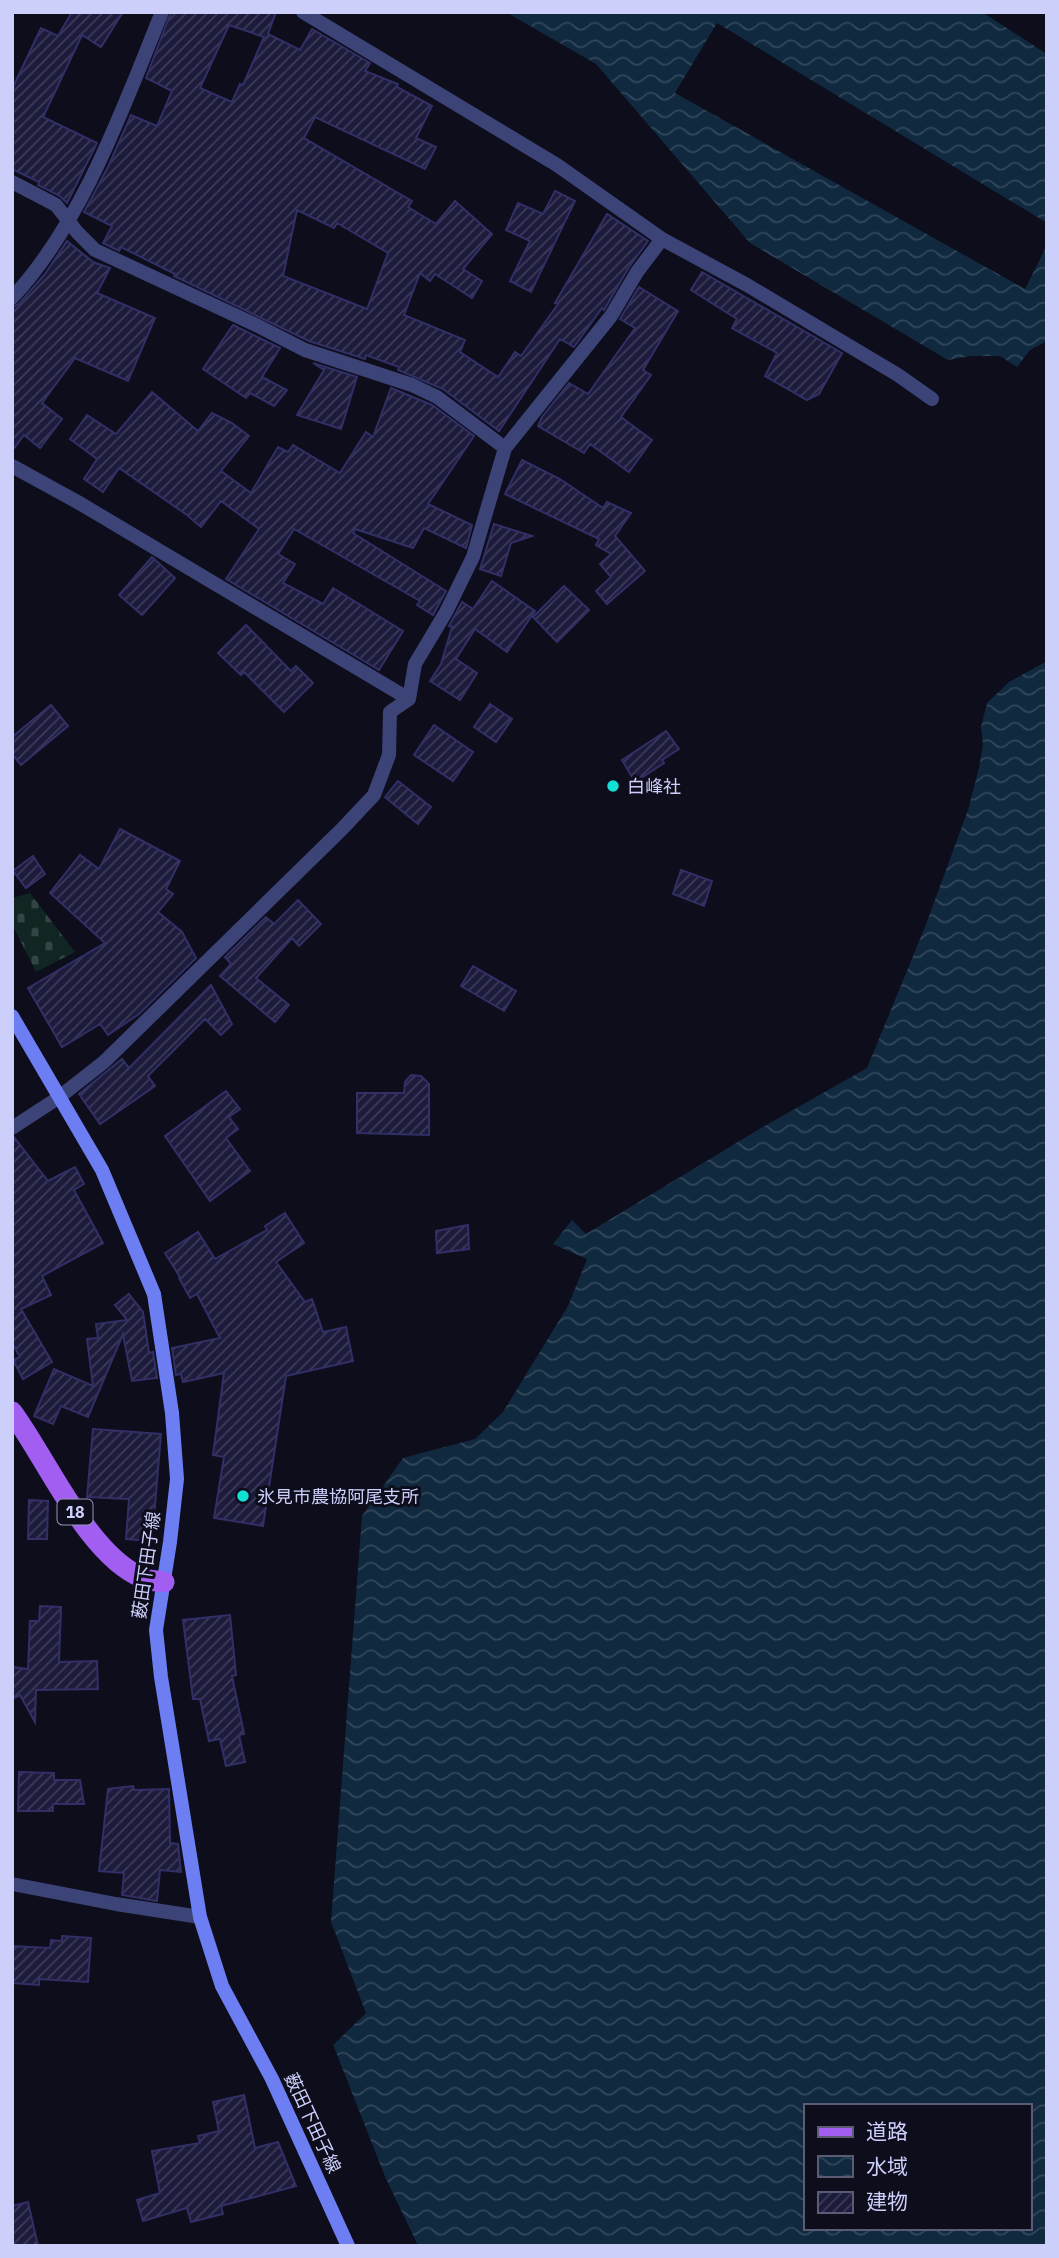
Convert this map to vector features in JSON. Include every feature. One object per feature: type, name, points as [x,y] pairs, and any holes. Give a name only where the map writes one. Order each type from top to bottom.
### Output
[{"type":"main road","name":"薮田下田子線","points":[[12,1016],[102,1170],[154,1294],[172,1413],[177,1479],[156,1630],[161,1677],[200,1917],[222,1986],[272,2079],[348,2246]]},
{"type":"main road","name":"18","points":[[12,1412],[30,1436],[82,1524],[105,1550],[113,1559],[143,1578],[164,1583]]},
{"type":"street","points":[[12,298],[30,279],[69,220],[109,144],[162,12]]},
{"type":"street","points":[[303,12],[557,165],[662,239],[747,285],[898,375],[932,399]]},
{"type":"street","points":[[12,182],[56,205],[95,250],[305,350],[412,385],[438,397],[505,448]]},
{"type":"street","points":[[12,1128],[58,1098],[104,1062],[334,837],[374,794],[389,755],[390,712],[409,699],[415,664],[446,612],[473,557],[505,448],[611,316],[637,272],[662,239]]},
{"type":"street","points":[[12,466],[82,504],[409,699]]},
{"type":"street","points":[[12,1884],[116,1905],[200,1917]]},
{"type":"green space","points":[[30,893],[75,952],[36,972],[12,924],[12,898]]},
{"type":"water","points":[[506,12],[1047,12],[1047,341],[1030,350],[1017,367],[1000,356],[971,356],[948,360],[750,243],[596,64]]},
{"type":"water","points":[[1047,661],[1047,2246],[418,2246],[385,2177],[333,2045],[366,2013],[331,1922],[362,1516],[403,1458],[475,1439],[503,1412],[568,1306],[587,1259],[553,1244],[572,1220],[586,1234],[761,1128],[867,1068],[925,927],[968,810],[979,768],[983,744],[981,727],[987,703],[1009,682]]},
{"type":"pier","points":[[982,12],[1047,12],[1047,54]]},
{"type":"pier","points":[[717,23],[1047,223],[1047,245],[1025,289],[675,93]]},
{"type":"pier","points":[[333,2045],[385,2177],[418,2246],[414,2246],[381,2178],[330,2046]]},
{"type":"building","points":[[72,12],[123,12],[101,47],[82,35],[43,117],[97,143],[67,203],[60,196],[38,185],[39,182],[12,169],[12,89],[41,28],[58,36]]},
{"type":"building","points":[[171,12],[276,12],[268,34],[300,50],[312,29],[370,63],[365,71],[398,84],[397,87],[432,106],[416,138],[436,147],[425,169],[315,117],[304,138],[412,201],[408,207],[436,224],[455,201],[492,234],[463,269],[482,281],[472,298],[435,274],[430,281],[420,273],[404,315],[465,340],[460,352],[498,377],[515,352],[521,356],[558,304],[555,303],[607,214],[648,241],[604,310],[602,308],[574,347],[560,339],[499,431],[443,389],[398,370],[399,367],[366,355],[365,359],[309,341],[174,276],[175,274],[121,247],[119,251],[103,243],[112,226],[84,212],[131,115],[157,126],[172,91],[146,78]],"holes":[[[229,25],[264,37],[243,85],[240,84],[232,102],[200,88]],[[297,210],[334,228],[337,223],[388,253],[367,309],[283,276]]]},
{"type":"building","points":[[555,191],[575,201],[531,292],[510,281],[530,241],[506,230],[518,203],[543,214]]},
{"type":"building","points":[[67,241],[93,262],[110,268],[97,293],[155,318],[128,381],[75,358],[42,403],[62,419],[40,448],[24,435],[12,451],[12,307],[19,304],[45,274]]},
{"type":"building","points":[[702,272],[842,353],[819,394],[807,400],[765,376],[777,353],[732,328],[737,319],[691,290]]},
{"type":"building","points":[[639,287],[678,311],[643,370],[651,375],[621,417],[652,440],[629,472],[590,444],[584,453],[538,426],[569,383],[588,394],[635,328],[620,319]]},
{"type":"building","points":[[233,325],[280,348],[262,377],[287,390],[274,406],[250,393],[246,398],[203,369]]},
{"type":"building","points":[[313,363],[357,377],[341,429],[297,415],[324,370]]},
{"type":"building","points":[[391,388],[432,405],[474,436],[428,504],[472,525],[466,548],[424,528],[413,548],[355,529],[353,533],[446,591],[433,615],[417,605],[420,601],[294,529],[278,554],[295,564],[283,583],[323,604],[333,588],[403,631],[379,670],[226,579],[259,529],[221,501],[201,527],[119,468],[103,492],[84,479],[97,459],[70,439],[87,415],[116,434],[152,392],[198,431],[212,413],[249,436],[221,471],[251,493],[278,447],[288,452],[293,445],[340,473],[366,432],[373,437]]},
{"type":"building","points":[[522,460],[560,479],[603,508],[607,502],[631,513],[615,536],[645,571],[607,604],[596,591],[611,577],[600,564],[611,554],[596,545],[599,539],[505,494]]},
{"type":"building","points":[[494,524],[532,536],[511,543],[501,576],[480,569]]},
{"type":"building","points":[[152,557],[175,578],[142,615],[119,595]]},
{"type":"building","points":[[492,581],[535,611],[507,652],[475,629],[456,659],[477,673],[460,700],[430,681],[441,664],[452,627],[449,626],[462,602],[473,609]]},
{"type":"building","points":[[564,586],[589,610],[557,642],[533,617]]},
{"type":"building","points":[[246,625],[291,671],[296,666],[313,683],[284,712],[244,672],[241,675],[218,653]]},
{"type":"building","points":[[490,704],[512,719],[496,742],[474,727]]},
{"type":"building","points":[[51,705],[68,726],[21,765],[12,754],[12,737]]},
{"type":"building","points":[[434,725],[473,752],[453,781],[414,755]]},
{"type":"building","points":[[666,731],[679,749],[662,760],[664,763],[635,782],[622,760]]},
{"type":"building","points":[[398,781],[431,807],[418,824],[385,797]]},
{"type":"building","points":[[120,829],[180,861],[166,889],[173,894],[158,912],[182,932],[196,958],[139,1014],[108,1035],[100,1024],[62,1047],[28,988],[105,943],[50,893],[80,855],[99,869]]},
{"type":"building","points":[[33,856],[45,874],[26,888],[13,871]]},
{"type":"building","points":[[681,870],[712,881],[704,906],[673,894]]},
{"type":"building","points":[[298,900],[321,924],[299,946],[292,938],[256,978],[289,1005],[275,1022],[220,976],[231,964],[225,957],[266,917],[274,924]]},
{"type":"building","points":[[473,966],[516,991],[504,1011],[461,986]]},
{"type":"building","points":[[211,985],[232,1024],[221,1035],[205,1019],[148,1076],[155,1086],[100,1124],[79,1094],[122,1059],[129,1068]]},
{"type":"building","points":[[411,1075],[421,1076],[429,1084],[429,1135],[357,1133],[357,1093],[404,1093],[405,1082]]},
{"type":"building","points":[[226,1091],[240,1109],[229,1117],[238,1129],[226,1138],[250,1171],[210,1201],[165,1136]]},
{"type":"building","points":[[14,1137],[48,1181],[75,1167],[84,1184],[74,1190],[103,1243],[42,1276],[51,1295],[21,1309],[52,1362],[23,1379],[13,1360],[20,1357],[12,1343]]},
{"type":"building","points":[[285,1213],[304,1243],[276,1262],[305,1302],[312,1299],[323,1332],[346,1327],[353,1361],[286,1376],[263,1526],[214,1518],[224,1457],[213,1455],[224,1373],[183,1382],[181,1374],[176,1375],[172,1348],[220,1338],[197,1294],[190,1298],[165,1253],[198,1232],[215,1259],[267,1230],[265,1226]]},
{"type":"building","points":[[468,1225],[469,1249],[437,1253],[436,1231]]},
{"type":"building","points":[[129,1294],[143,1312],[149,1353],[153,1352],[157,1378],[132,1381],[123,1334],[88,1417],[61,1406],[53,1424],[34,1416],[54,1369],[93,1386],[87,1339],[98,1338],[96,1324],[127,1320],[115,1305]]},
{"type":"building","points":[[93,1429],[161,1434],[152,1541],[126,1539],[129,1499],[87,1497]]},
{"type":"building","points":[[29,1500],[48,1501],[47,1539],[28,1539]]},
{"type":"building","points":[[40,1606],[61,1607],[59,1662],[97,1661],[98,1689],[36,1690],[35,1722],[20,1695],[12,1699],[12,1667],[28,1669],[30,1621],[39,1621]]},
{"type":"building","points":[[230,1615],[236,1675],[232,1676],[244,1734],[239,1735],[245,1762],[226,1766],[220,1739],[209,1741],[200,1699],[193,1699],[183,1620]]},
{"type":"building","points":[[19,1772],[54,1773],[54,1780],[80,1780],[84,1804],[53,1804],[53,1811],[18,1811]]},
{"type":"building","points":[[133,1786],[134,1790],[169,1789],[170,1843],[178,1844],[181,1872],[160,1870],[157,1901],[122,1895],[124,1873],[99,1871],[108,1789]]},
{"type":"building","points":[[62,1936],[91,1938],[88,1982],[39,1979],[39,1985],[12,1983],[12,1946],[50,1948],[51,1940],[62,1941]]},
{"type":"building","points":[[244,2095],[255,2148],[278,2142],[296,2186],[221,2206],[223,2214],[191,2222],[187,2208],[143,2221],[137,2200],[160,2193],[152,2151],[200,2143],[198,2136],[219,2131],[213,2102]]},
{"type":"building","points":[[28,2202],[38,2246],[12,2246],[12,2206]]},
{"type":"place","name":"白峰社","points":[[613,786]]},
{"type":"place","name":"氷見市農協阿尾支所","points":[[243,1496]]}]
